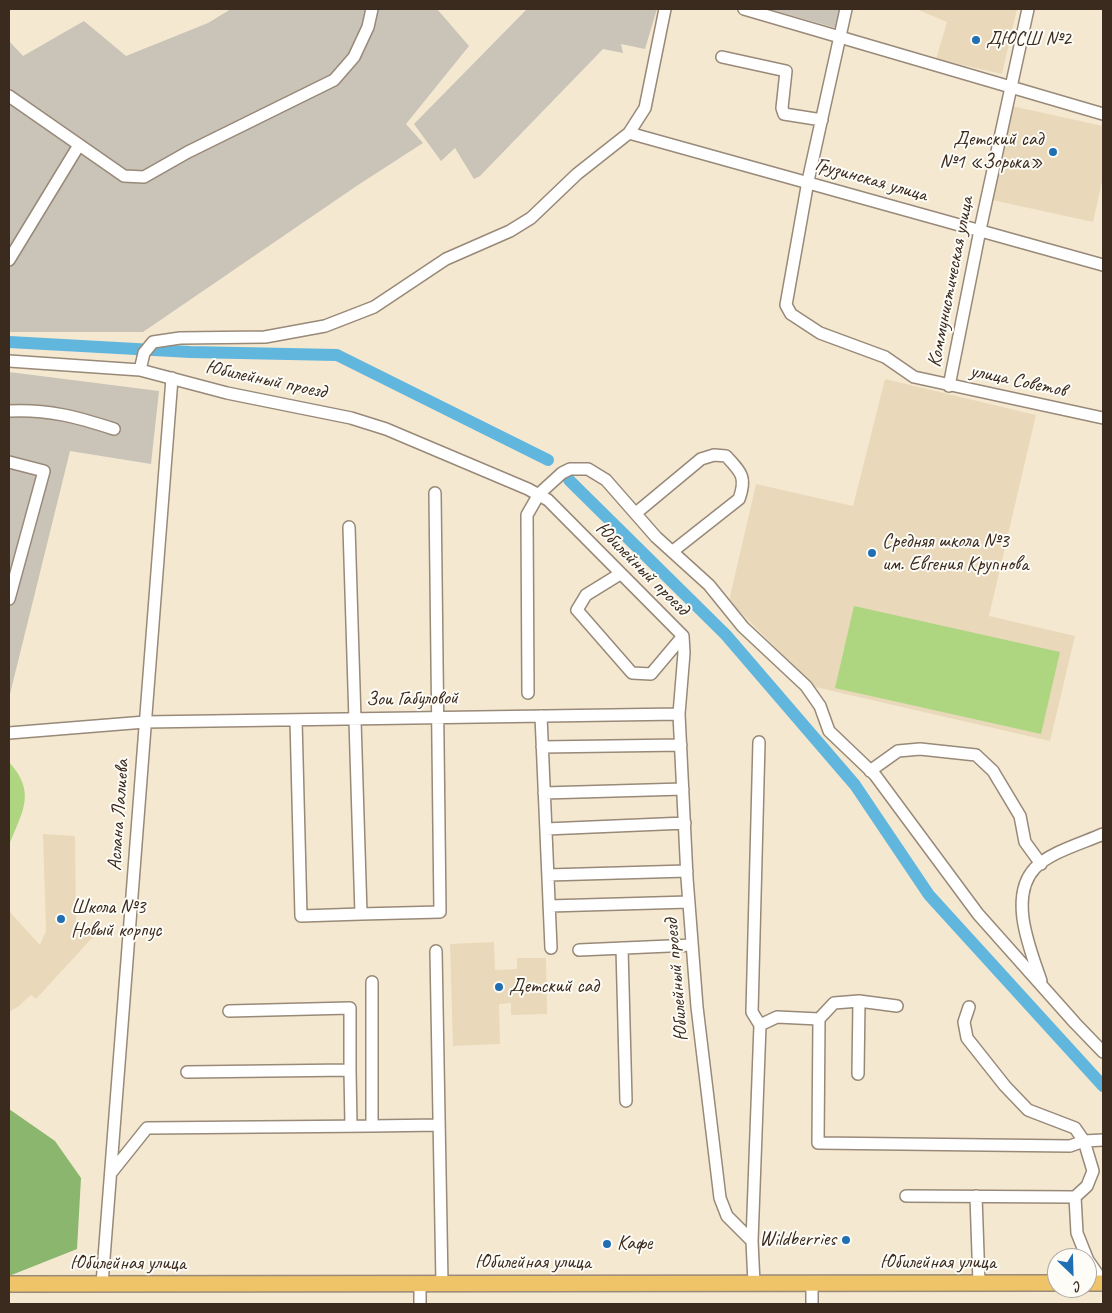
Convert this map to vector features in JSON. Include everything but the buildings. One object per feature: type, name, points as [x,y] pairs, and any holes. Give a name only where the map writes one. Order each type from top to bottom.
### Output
[{"type":"main road","name":"Юбилейная улица","points":[[9,1284],[420,1282],[1047,1283]]},
{"type":"street","points":[[9,96],[124,176],[144,177],[188,152],[334,80],[354,57],[368,27],[372,9]]},
{"type":"street","points":[[140,370],[144,353],[153,342],[180,338],[265,337],[325,326],[374,307],[446,259],[510,231],[531,218],[577,174],[629,133],[645,108],[665,9]]},
{"type":"street","points":[[744,9],[1103,114]]},
{"type":"street","points":[[808,181],[846,9]]},
{"type":"street","name":"Коммунистическая улица","points":[[949,386],[980,230],[1028,9]]},
{"type":"street","points":[[722,57],[786,71],[782,108],[784,114],[822,120]]},
{"type":"street","name":"Грузинская улица","points":[[629,133],[808,181],[1103,265]]},
{"type":"street","points":[[9,260],[79,145]]},
{"type":"street","name":"улица Советов","points":[[808,181],[786,305],[791,314],[820,333],[885,357],[914,377],[1103,418]]},
{"type":"street","name":"Юбилейный проезд","points":[[9,361],[140,370],[227,393],[351,418],[386,429],[539,494],[548,500],[683,636],[684,653],[679,714],[684,823],[697,1007],[720,1198],[727,1216],[752,1241]]},
{"type":"street","name":"Аслана Лалиева","points":[[102,1284],[172,378]]},
{"type":"street","points":[[9,411],[32,410],[68,415],[114,429]]},
{"type":"street","points":[[636,513],[701,459],[714,454],[726,456],[732,462],[743,476],[743,488],[739,499],[673,552]]},
{"type":"street","points":[[9,462],[44,471],[9,599]]},
{"type":"street","points":[[528,693],[527,515],[539,494],[562,473],[570,469],[588,469],[606,480],[673,552],[710,585],[743,627],[806,686],[820,706],[829,731],[870,771],[978,914],[1043,988],[1103,1052]]},
{"type":"street","points":[[296,720],[301,916],[440,912],[435,493]]},
{"type":"street","points":[[349,527],[361,914]]},
{"type":"street","points":[[620,574],[586,595],[578,610],[632,673],[651,674],[683,636]]},
{"type":"street","name":"Зои Габуловой","points":[[9,733],[145,722],[679,714]]},
{"type":"street","points":[[541,716],[551,948]]},
{"type":"street","points":[[754,1283],[752,1241],[760,1025],[752,1012],[759,742]]},
{"type":"street","points":[[542,747],[681,744]]},
{"type":"street","points":[[870,771],[898,751],[920,749],[976,755],[998,778],[1020,816],[1025,842],[1041,864]]},
{"type":"street","points":[[544,793],[683,789]]},
{"type":"street","points":[[546,829],[684,823]]},
{"type":"street","points":[[1043,988],[1028,944],[1023,908],[1024,886],[1035,868],[1041,864],[1062,851],[1103,834]]},
{"type":"street","points":[[548,875],[687,871]]},
{"type":"street","points":[[549,906],[689,902]]},
{"type":"street","points":[[579,950],[692,945]]},
{"type":"street","points":[[622,948],[626,1100]]},
{"type":"street","points":[[436,951],[442,1283]]},
{"type":"street","points":[[372,982],[372,1126]]},
{"type":"street","points":[[858,1074],[859,1001]]},
{"type":"street","points":[[897,1006],[859,1001],[834,1002],[819,1019],[818,1143],[1070,1146],[1084,1141],[1103,1140]]},
{"type":"street","points":[[906,1196],[1075,1197],[1087,1186],[1093,1171],[1084,1141],[1075,1128],[1028,1110],[1005,1086],[967,1038],[964,1022],[969,1007]]},
{"type":"street","points":[[229,1011],[350,1008],[351,1126]]},
{"type":"street","points":[[760,1025],[777,1017],[819,1019]]},
{"type":"street","points":[[187,1072],[350,1070]]},
{"type":"street","points":[[111,1173],[147,1128],[439,1125]]},
{"type":"street","points":[[976,1196],[979,1283]]},
{"type":"street","points":[[1075,1197],[1077,1233],[1083,1248]]},
{"type":"street","points":[[420,1282],[420,1304]]},
{"type":"street","points":[[812,1283],[812,1304]]},
{"type":"shaded area","points":[[231,9],[437,9],[469,46],[406,124],[423,143],[358,185],[143,332],[9,332],[9,41],[23,56],[84,21],[126,56],[208,23]]},
{"type":"shaded area","points":[[527,9],[657,9],[645,49],[621,44],[623,53],[603,49],[480,176],[474,179],[455,148],[441,161],[414,124]]},
{"type":"shaded area","points":[[769,9],[840,9],[836,28]]},
{"type":"shaded area","name":"ДЮСШ №2","points":[[916,9],[1017,9],[1002,74],[936,59],[947,22]]},
{"type":"shaded area","name":"Детский сад №1 «Зорька»","points":[[1012,106],[1103,126],[1103,177],[1093,222],[992,200]]},
{"type":"shaded area","points":[[9,372],[159,391],[151,464],[70,451],[9,698]]},
{"type":"shaded area","name":"Средняя школа №3 им. Евгения Крупнова","points":[[885,379],[1036,415],[989,616],[1075,636],[1050,741],[815,687],[729,601],[756,484],[853,506]]},
{"type":"shaded area","name":"Школа №3 Новый корпус","points":[[43,834],[75,836],[76,927],[93,937],[36,999],[31,995],[9,1012],[9,911],[40,945],[46,931]]},
{"type":"shaded area","name":"Детский сад","points":[[494,942],[495,970],[517,969],[517,958],[546,958],[547,1014],[511,1015],[511,1003],[499,1004],[500,1044],[453,1046],[450,944]]},
{"type":"green space","points":[[854,606],[1060,652],[1041,734],[835,688]]},
{"type":"green space","points":[[9,762],[18,773],[25,793],[22,812],[9,845]]},
{"type":"green space","points":[[9,1109],[55,1141],[81,1178],[77,1249],[9,1276]]},
{"type":"waterway","points":[[9,342],[190,352],[337,355],[548,460]]},
{"type":"waterway","points":[[569,480],[726,635],[855,785],[929,895],[1103,1086]]},
{"type":"place","name":"ДЮСШ №2","points":[[976,40]]},
{"type":"place","name":"Детский сад №1 «Зорька»","points":[[1053,152]]},
{"type":"place","name":"Средняя школа №3 им. Евгения Крупнова","points":[[872,553]]},
{"type":"place","name":"Школа №3 Новый корпус","points":[[61,919]]},
{"type":"place","name":"Детский сад","points":[[499,987]]},
{"type":"place","name":"Wildberries","points":[[846,1240]]},
{"type":"place","name":"Кафе","points":[[607,1244]]}]
